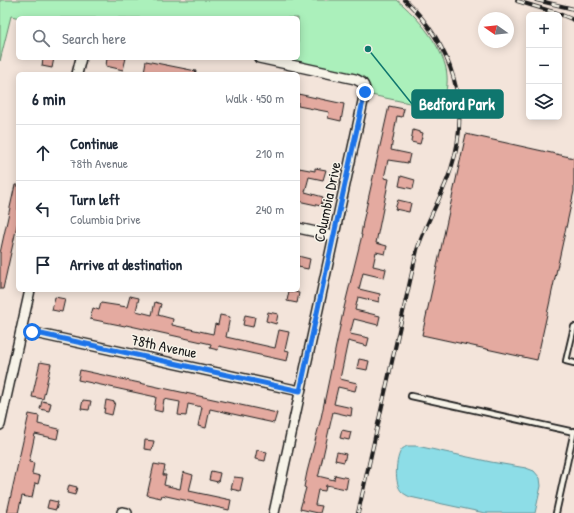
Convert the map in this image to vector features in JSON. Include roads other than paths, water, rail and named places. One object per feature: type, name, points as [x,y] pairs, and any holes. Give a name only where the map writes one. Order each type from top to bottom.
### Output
[{"type":"street","points":[[78,72],[80,60]]},
{"type":"street","name":"Columbia Drive","points":[[268,60],[355,79],[362,81],[365,85],[364,100],[274,513]]},
{"type":"street","points":[[300,228],[334,236]]},
{"type":"street","points":[[0,425],[30,292]]},
{"type":"street","name":"78th Avenue","points":[[21,330],[300,391]]},
{"type":"lane","points":[[574,327],[566,362],[574,363]]},
{"type":"lane","points":[[411,396],[574,432],[556,513]]},
{"type":"water","points":[[407,446],[417,446],[526,468],[534,471],[540,478],[541,486],[535,513],[485,513],[408,496],[399,489],[396,471],[400,453],[402,449]]},
{"type":"railway","points":[[358,513],[417,250],[443,190],[451,169],[457,145],[459,122],[458,100],[454,78],[446,57],[435,37],[405,0]]},
{"type":"railway","points":[[536,0],[574,9]]},
{"type":"railway","points":[[517,1],[557,13],[574,20]]},
{"type":"place","name":"Bedford Park","points":[[368,49]]}]
